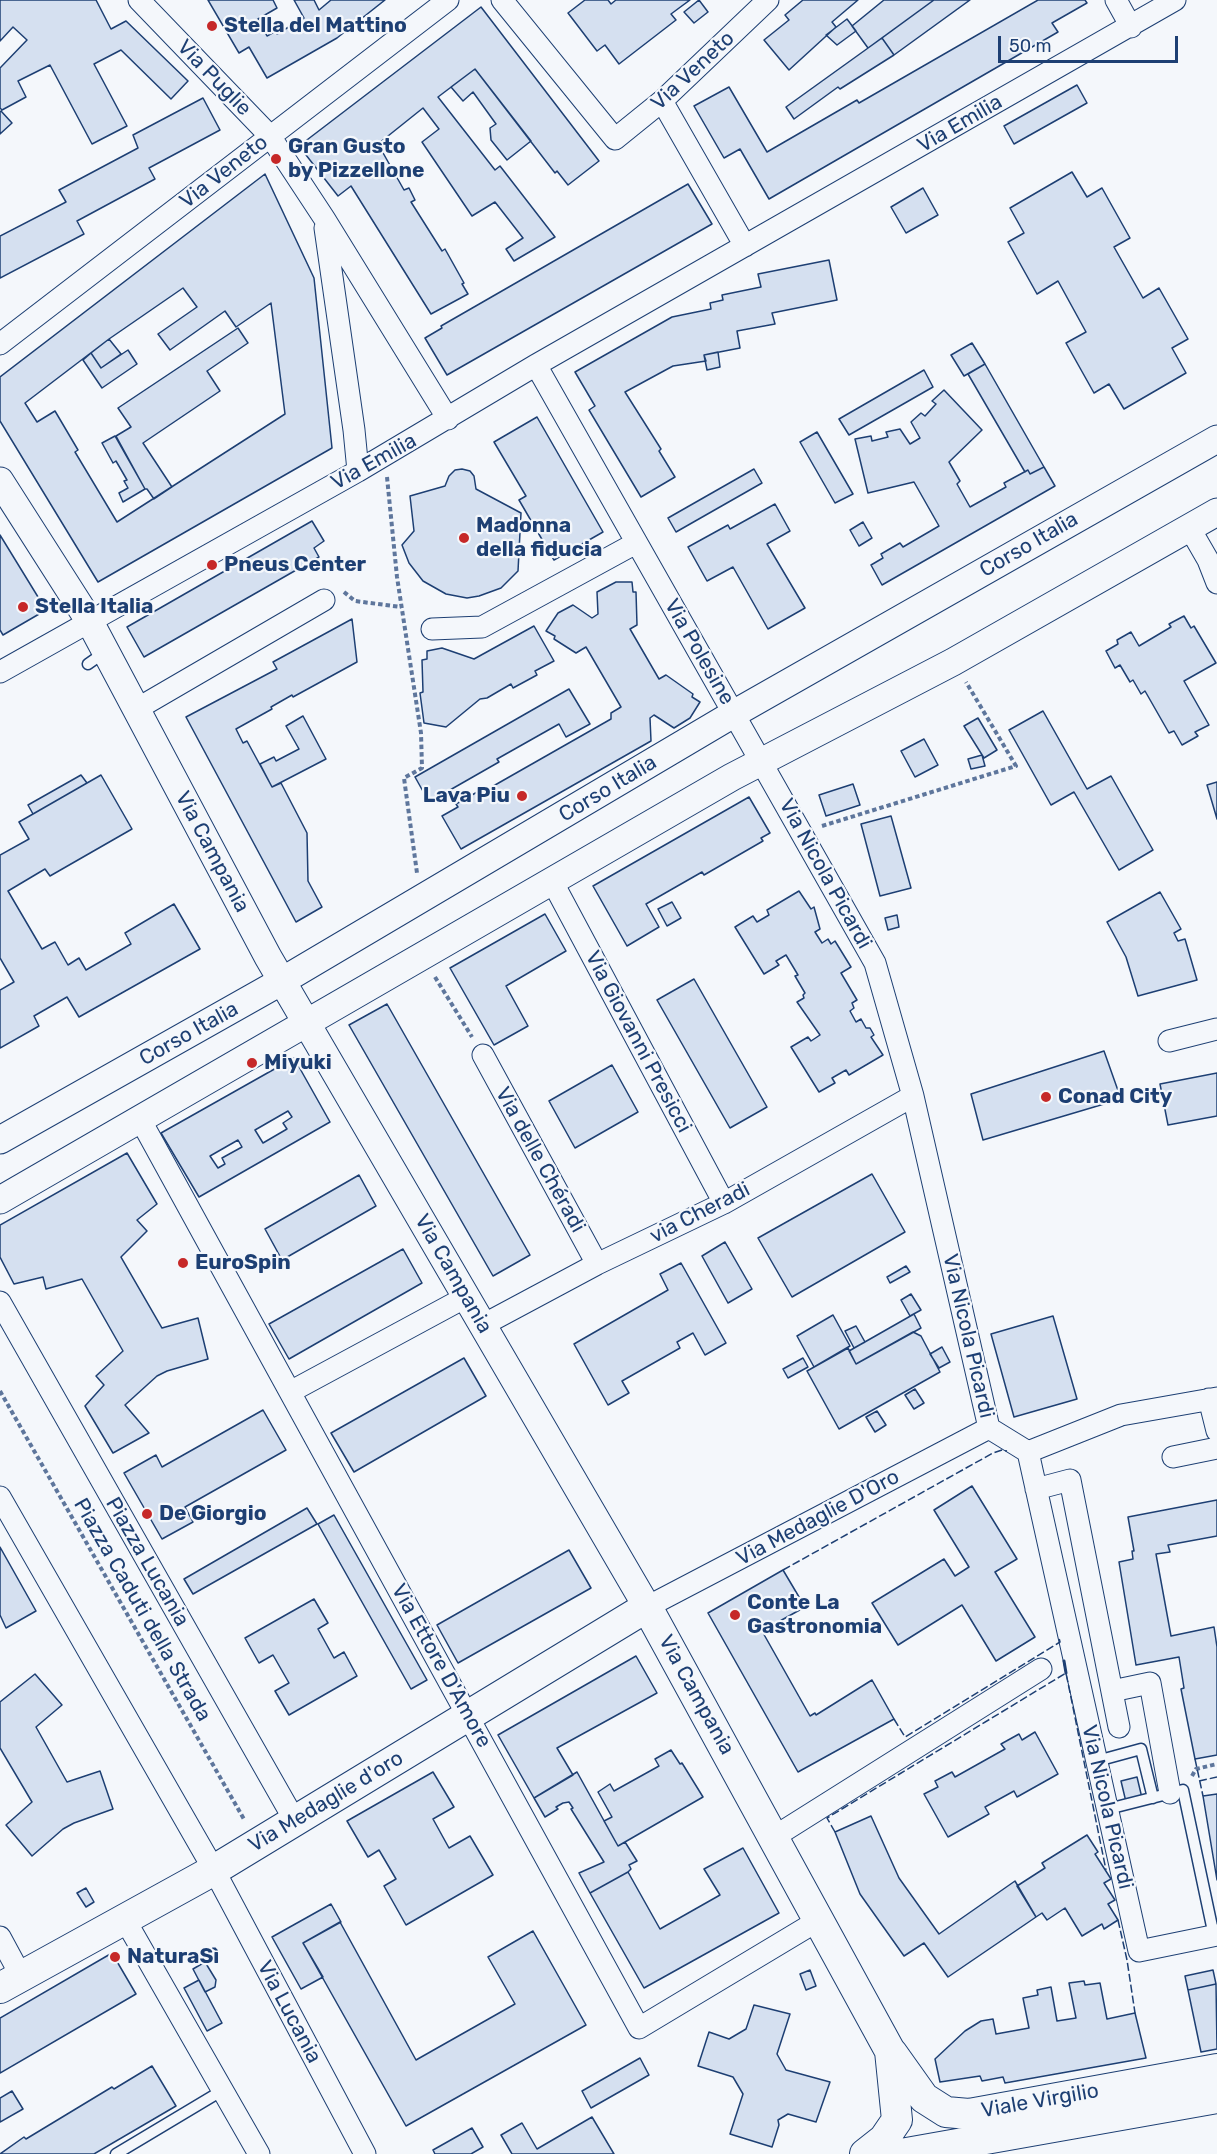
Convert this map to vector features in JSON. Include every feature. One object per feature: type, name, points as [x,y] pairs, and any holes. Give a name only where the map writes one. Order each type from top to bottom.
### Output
[{"type":"main road","name":"Via Medaglie d'oro","points":[[10,1982],[214,1870],[647,1607]]},
{"type":"main road","name":"Via Campania","points":[[647,1607],[890,2051],[897,2121],[884,2139],[865,2154]]},
{"type":"main road","name":"Viale Virgilio","points":[[890,2051],[924,2098],[946,2112],[969,2115],[1217,2069]]},
{"type":"main road","name":"Viale Virgilio","points":[[901,2154],[1217,2098]]},
{"type":"street","name":"Via Puglie","points":[[139,0],[270,136],[448,419]]},
{"type":"street","name":"Via Veneto","points":[[0,344],[448,0]]},
{"type":"street","name":"Via Veneto","points":[[502,0],[615,140],[662,101],[768,0]]},
{"type":"street","points":[[1116,0],[1131,27]]},
{"type":"street","name":"Via Emilia","points":[[0,672],[358,471],[536,365],[1175,0]]},
{"type":"street","points":[[662,101],[745,246]]},
{"type":"street","name":"Via Puglie","points":[[324,219],[358,471]]},
{"type":"street","name":"Via Polesine","points":[[536,365],[761,762]]},
{"type":"street","name":"Corso Italia","points":[[0,1140],[282,981],[735,713],[1217,439]]},
{"type":"street","name":"Via Campania","points":[[0,481],[90,622],[97,658],[135,710],[282,981],[308,1022],[647,1607]]},
{"type":"street","points":[[0,1200],[761,762],[953,662],[1217,512]]},
{"type":"street","points":[[1189,527],[1208,560],[1217,583]]},
{"type":"street","points":[[432,628],[482,627],[636,543]]},
{"type":"street","points":[[135,710],[324,600]]},
{"type":"street","name":"Via Nicola Picardi","points":[[761,762],[874,963],[913,1096],[989,1428],[1028,1452],[1139,1950],[1215,1935]]},
{"type":"street","name":"Via Giovanni Presicci","points":[[552,881],[724,1203]]},
{"type":"street","points":[[1170,1041],[1217,1029]]},
{"type":"street","name":"Via delle Chéradi","points":[[483,1056],[597,1264]]},
{"type":"street","name":"via Cheradi","points":[[483,1325],[597,1264],[724,1203],[913,1096]]},
{"type":"street","name":"Via Ettore D'Amore","points":[[140,1119],[639,2028],[819,1920]]},
{"type":"street","points":[[290,1392],[466,1297]]},
{"type":"street","name":"Piazza Lucania","points":[[0,1302],[295,1821]]},
{"type":"street","points":[[1028,1452],[1121,1415],[1213,1398],[1217,1431]]},
{"type":"street","name":"Via Medaglie D'Oro","points":[[647,1607],[989,1428]]},
{"type":"street","points":[[1173,1457],[1217,1448]]},
{"type":"street","points":[[1036,1489],[1070,1480],[1119,1727]]},
{"type":"street","points":[[0,1497],[214,1870]]},
{"type":"street","points":[[774,1837],[1041,1669]]},
{"type":"street","points":[[1112,1692],[1150,1683],[1169,1794]]},
{"type":"street","name":"Via Lucania","points":[[214,1870],[365,2154]]},
{"type":"street","points":[[124,1918],[259,2154]]},
{"type":"street","points":[[0,1937],[10,1982]]},
{"type":"lane","points":[[1097,1761],[1141,1749],[1169,1794],[1215,1935]]},
{"type":"lane","points":[[1108,1809],[1169,1794]]},
{"type":"lane","points":[[116,2154],[223,2090]]},
{"type":"path","points":[[384,456],[401,607],[421,733],[422,768],[404,778],[421,900]]},
{"type":"path","points":[[324,600],[337,587],[355,601],[401,607]]},
{"type":"path","points":[[801,832],[1016,766],[953,662]]},
{"type":"path","points":[[423,955],[483,1056]]},
{"type":"path","name":"Piazza Caduti della Strada","points":[[0,1391],[258,1844]]},
{"type":"path","points":[[1169,1794],[1197,1769],[1217,1764]]},
{"type":"building","points":[[0,0],[96,0],[111,29],[126,21],[188,81],[171,99],[121,50],[94,64],[127,126],[92,144],[50,65],[18,81],[26,97],[2,110],[0,108],[0,68],[27,40],[13,27],[0,41]]},
{"type":"building","points":[[208,0],[273,0],[277,8],[258,19],[267,36],[276,31],[277,34],[304,18],[294,0],[314,0],[319,10],[331,0],[385,0],[337,38],[267,78],[249,47],[239,53]]},
{"type":"building","points":[[585,0],[608,0],[611,4],[616,0],[690,0],[671,14],[676,20],[619,64],[605,45],[597,51],[568,13]]},
{"type":"building","points":[[699,0],[708,12],[694,23],[684,12]]},
{"type":"building","points":[[803,0],[858,0],[832,22],[836,27],[789,70],[764,40],[789,20],[785,15]]},
{"type":"building","points":[[884,0],[934,0],[868,48],[852,26]]},
{"type":"building","points":[[934,0],[970,0],[894,55],[882,38]]},
{"type":"building","points":[[1038,0],[1085,0],[1087,3],[1052,23],[1058,32],[769,199],[740,149],[724,158],[694,106],[729,87],[767,152],[857,100],[859,103]]},
{"type":"building","points":[[481,7],[599,161],[568,185],[557,171],[555,173],[475,69],[438,97],[495,170],[500,166],[555,237],[514,261],[506,249],[523,238],[495,202],[472,216],[422,142],[439,129],[423,108],[378,144],[404,190],[409,188],[415,200],[411,202],[442,251],[445,249],[468,294],[431,314],[351,186],[338,196],[299,146]]},
{"type":"building","points":[[847,19],[856,31],[837,45],[826,35]]},
{"type":"building","points":[[882,38],[894,55],[840,89],[838,87],[794,119],[786,107]]},
{"type":"building","points":[[475,69],[531,141],[507,160],[491,140],[490,128],[496,124],[473,92],[463,101],[451,87]]},
{"type":"building","points":[[1077,85],[1087,103],[1014,144],[1004,126]]},
{"type":"building","points":[[203,98],[220,130],[149,168],[155,179],[77,221],[84,234],[0,278],[0,236],[66,202],[59,190],[138,148],[133,135]]},
{"type":"building","points":[[0,112],[12,123],[0,134]]},
{"type":"building","points":[[1072,172],[1087,197],[1102,188],[1130,238],[1114,247],[1143,298],[1159,288],[1188,339],[1172,348],[1186,373],[1124,409],[1109,384],[1094,393],[1066,343],[1086,332],[1058,281],[1037,294],[1008,242],[1024,233],[1010,208]]},
{"type":"building","points":[[265,174],[314,278],[332,448],[98,582],[0,421],[0,377]],"holes":[[[183,288],[197,307],[158,334],[170,350],[225,311],[236,327],[271,303],[285,414],[117,522],[75,452],[78,450],[55,411],[37,422],[25,403],[109,339]]]},
{"type":"building","points":[[688,184],[712,224],[447,375],[425,338],[442,328],[441,326]]},
{"type":"building","points":[[923,188],[938,215],[906,233],[891,207]]},
{"type":"building","points":[[829,260],[837,300],[772,313],[775,324],[737,331],[740,348],[704,355],[706,361],[673,366],[625,392],[661,449],[659,451],[675,477],[641,497],[589,410],[595,406],[575,372],[672,317],[711,309],[710,303],[723,300],[722,295],[761,287],[758,274]]},
{"type":"building","points":[[238,328],[248,343],[207,371],[220,391],[143,443],[172,487],[154,499],[145,489],[116,436],[131,427],[118,408]]},
{"type":"building","points":[[109,339],[121,354],[101,368],[91,353]]},
{"type":"building","points":[[972,343],[985,364],[964,376],[951,355]]},
{"type":"building","points":[[128,350],[137,364],[102,388],[83,360],[91,353],[101,368]]},
{"type":"building","points":[[718,352],[720,367],[707,370],[704,355]]},
{"type":"building","points":[[985,364],[1044,467],[1030,474],[1028,470],[1025,472],[968,374]]},
{"type":"building","points":[[924,370],[933,387],[849,435],[839,419]]},
{"type":"building","points":[[944,390],[982,430],[949,462],[960,481],[957,484],[970,507],[1006,487],[1004,483],[1028,470],[1030,474],[1044,467],[1055,486],[882,585],[871,565],[883,558],[881,554],[900,543],[903,547],[939,526],[914,482],[868,493],[855,439],[871,436],[872,441],[888,437],[886,432],[900,429],[910,444],[920,438],[911,422],[921,413],[925,416],[936,404],[932,401]]},
{"type":"building","points":[[537,417],[603,532],[554,560],[519,500],[526,496],[494,442]]},
{"type":"building","points":[[817,432],[853,494],[835,503],[800,442]]},
{"type":"building","points":[[115,436],[145,489],[123,502],[119,493],[128,488],[124,481],[127,480],[116,461],[113,463],[102,443]]},
{"type":"building","points":[[754,469],[762,483],[676,532],[668,518]]},
{"type":"building","name":"Madonna della fiducia","points":[[455,470],[470,471],[474,476],[476,489],[521,513],[518,571],[501,588],[467,598],[446,594],[423,581],[409,563],[402,545],[414,531],[410,496],[445,486],[449,476]]},
{"type":"building","points":[[775,504],[790,531],[767,544],[805,608],[768,629],[733,567],[707,581],[688,547],[728,525],[730,529]]},
{"type":"building","points":[[312,521],[324,541],[314,548],[319,557],[144,657],[127,627]]},
{"type":"building","points":[[863,522],[872,538],[859,546],[850,530]]},
{"type":"building","points":[[0,535],[46,610],[3,635],[0,630]]},
{"type":"building","points":[[616,582],[632,582],[633,592],[636,592],[637,625],[630,629],[659,679],[666,675],[693,694],[692,697],[700,702],[690,718],[674,728],[654,715],[650,718],[651,741],[461,849],[442,816],[458,807],[456,804],[479,791],[481,793],[611,719],[611,713],[621,707],[586,647],[576,653],[546,631],[558,613],[573,605],[592,618],[598,614],[597,592]]},
{"type":"building","points":[[1184,616],[1191,628],[1194,626],[1216,663],[1184,681],[1209,725],[1195,732],[1198,736],[1182,745],[1174,731],[1169,733],[1145,691],[1141,694],[1133,680],[1130,682],[1120,665],[1115,668],[1106,651],[1118,644],[1117,640],[1131,632],[1139,646],[1171,627],[1169,624]]},
{"type":"building","points":[[352,619],[357,662],[293,697],[292,695],[236,729],[243,743],[247,741],[272,787],[281,783],[307,833],[308,881],[322,907],[296,922],[186,717],[277,669],[273,662]]},
{"type":"building","points":[[534,626],[554,661],[535,671],[537,675],[513,688],[511,684],[487,698],[480,699],[446,727],[424,723],[420,693],[423,692],[422,660],[427,659],[427,651],[442,648],[474,659]]},
{"type":"building","points":[[569,689],[590,724],[566,737],[559,724],[497,759],[499,762],[429,802],[415,777]]},
{"type":"building","points":[[1043,711],[1087,789],[1111,776],[1153,850],[1119,870],[1074,792],[1051,805],[1009,730]]},
{"type":"building","points":[[303,716],[326,759],[272,787],[260,764],[274,757],[276,761],[299,749],[286,726]]},
{"type":"building","points":[[978,718],[997,750],[984,758],[964,726]]},
{"type":"building","points":[[924,739],[938,765],[915,777],[901,751]]},
{"type":"building","points":[[982,755],[985,766],[971,769],[968,759]]},
{"type":"building","points":[[81,775],[87,783],[33,814],[28,805]]},
{"type":"building","points":[[101,775],[132,829],[50,876],[45,869],[8,891],[42,949],[55,942],[68,965],[79,958],[86,970],[131,944],[125,933],[174,904],[200,949],[79,1017],[67,997],[34,1016],[39,1026],[0,1048],[0,990],[14,982],[0,958],[0,855],[29,839],[19,822]]},
{"type":"building","points":[[1217,782],[1217,819],[1207,785]]},
{"type":"building","points":[[853,784],[860,805],[826,816],[819,795]]},
{"type":"building","points":[[749,797],[770,833],[761,838],[763,841],[704,875],[702,872],[646,904],[659,927],[627,946],[593,886]]},
{"type":"building","points":[[891,816],[911,888],[880,896],[861,824]]},
{"type":"building","points":[[799,891],[811,909],[814,907],[820,929],[815,932],[822,943],[828,939],[831,944],[835,941],[851,967],[841,973],[857,1000],[852,1003],[854,1008],[850,1011],[856,1022],[861,1019],[866,1028],[870,1028],[874,1035],[871,1037],[883,1055],[849,1075],[846,1070],[832,1078],[835,1083],[819,1092],[791,1047],[808,1037],[811,1041],[820,1035],[797,1002],[804,998],[805,993],[795,976],[798,975],[786,955],[776,961],[779,965],[764,974],[735,927],[753,916],[757,922],[769,915],[767,910]]},
{"type":"building","points":[[1160,892],[1181,929],[1174,933],[1178,941],[1185,939],[1197,980],[1138,996],[1126,957],[1107,922]]},
{"type":"building","points":[[672,902],[681,918],[667,926],[658,909]]},
{"type":"building","points":[[545,914],[566,951],[506,986],[528,1026],[494,1045],[450,968]]},
{"type":"building","points":[[897,915],[899,927],[888,930],[885,918]]},
{"type":"building","points":[[694,979],[767,1107],[730,1128],[657,1000]]},
{"type":"building","points":[[387,1004],[530,1255],[493,1276],[349,1025]]},
{"type":"building","name":"Conad City","points":[[1104,1051],[1121,1099],[983,1140],[971,1094]]},
{"type":"building","points":[[294,1058],[330,1122],[199,1197],[161,1133]],"holes":[[[288,1111],[292,1117],[283,1123],[287,1129],[263,1143],[255,1130]],[[238,1140],[242,1147],[222,1158],[225,1164],[218,1168],[210,1156]]]},
{"type":"building","points":[[612,1065],[638,1112],[575,1148],[549,1101]]},
{"type":"building","points":[[1217,1073],[1217,1116],[1168,1125],[1160,1084]]},
{"type":"building","points":[[127,1153],[157,1204],[137,1220],[147,1231],[121,1257],[162,1328],[198,1318],[208,1359],[157,1376],[125,1405],[149,1433],[113,1453],[85,1406],[104,1385],[96,1376],[123,1351],[82,1279],[46,1289],[43,1277],[14,1284],[0,1257],[0,1225]]},
{"type":"building","points":[[872,1174],[905,1232],[792,1297],[758,1238]]},
{"type":"building","points":[[359,1175],[376,1206],[282,1260],[265,1229]]},
{"type":"building","points":[[725,1242],[752,1289],[728,1303],[702,1256]]},
{"type":"building","points":[[403,1249],[422,1283],[289,1359],[269,1324]]},
{"type":"building","points":[[681,1263],[726,1343],[705,1355],[693,1333],[677,1342],[680,1348],[622,1381],[629,1393],[608,1405],[574,1344],[668,1290],[660,1274]]},
{"type":"building","points":[[906,1266],[910,1272],[890,1283],[887,1277]]},
{"type":"building","points":[[911,1294],[921,1310],[910,1316],[901,1300]]},
{"type":"building","points":[[914,1314],[921,1328],[856,1364],[849,1351]]},
{"type":"building","points":[[833,1315],[850,1346],[814,1367],[797,1336]]},
{"type":"building","points":[[1053,1316],[1077,1399],[1014,1417],[991,1334]]},
{"type":"building","points":[[856,1326],[865,1342],[854,1348],[845,1331]]},
{"type":"building","points":[[913,1332],[921,1336],[940,1372],[839,1429],[807,1371],[848,1348],[856,1364]]},
{"type":"building","points":[[942,1347],[950,1362],[939,1368],[930,1354]]},
{"type":"building","points":[[464,1358],[486,1396],[354,1472],[331,1433]]},
{"type":"building","points":[[803,1358],[808,1367],[788,1378],[783,1369]]},
{"type":"building","points":[[915,1389],[924,1403],[914,1409],[905,1395]]},
{"type":"building","points":[[263,1410],[286,1450],[185,1507],[193,1522],[162,1539],[124,1473],[156,1455],[162,1467]]},
{"type":"building","points":[[877,1411],[886,1425],[875,1432],[866,1417]]},
{"type":"building","points":[[972,1486],[1017,1559],[995,1572],[1035,1637],[996,1661],[962,1605],[898,1645],[872,1603],[944,1559],[955,1576],[969,1567],[934,1510]]},
{"type":"building","points":[[1217,1500],[1217,1536],[1168,1545],[1170,1552],[1156,1554],[1171,1636],[1214,1627],[1217,1647],[1217,1755],[1195,1759],[1181,1689],[1184,1688],[1179,1657],[1136,1665],[1119,1562],[1133,1559],[1132,1551],[1134,1551],[1128,1517]]},
{"type":"building","points":[[307,1508],[317,1524],[193,1594],[184,1579]]},
{"type":"building","points":[[334,1515],[427,1680],[411,1689],[318,1524]]},
{"type":"building","points":[[0,1547],[36,1611],[6,1628],[0,1615]]},
{"type":"building","points":[[569,1550],[591,1588],[458,1663],[437,1625]]},
{"type":"building","points":[[783,1570],[805,1607],[762,1631],[810,1716],[815,1713],[816,1715],[872,1680],[894,1719],[798,1772],[708,1613]]},
{"type":"building","points":[[314,1599],[328,1623],[318,1629],[334,1658],[344,1652],[357,1676],[289,1715],[275,1691],[289,1683],[273,1655],[259,1663],[245,1638]]},
{"type":"building","points":[[636,1656],[657,1693],[557,1748],[573,1775],[534,1798],[498,1735]]},
{"type":"building","points":[[35,1674],[62,1705],[36,1727],[67,1782],[100,1771],[113,1809],[63,1829],[32,1856],[6,1825],[32,1802],[0,1748],[0,1702]]},
{"type":"building","points":[[1035,1732],[1058,1774],[1017,1797],[1014,1791],[985,1807],[989,1814],[948,1837],[924,1794],[938,1787],[935,1781],[952,1772],[955,1777],[1005,1749],[1001,1744],[1019,1734],[1022,1740]]},
{"type":"building","points":[[671,1750],[703,1797],[618,1846],[604,1821],[612,1817],[598,1792],[610,1784],[614,1791],[659,1766],[655,1759]]},
{"type":"building","points":[[433,1772],[454,1807],[433,1819],[449,1848],[470,1836],[493,1875],[406,1925],[384,1886],[396,1879],[379,1850],[368,1857],[347,1821]]},
{"type":"building","points":[[577,1772],[618,1846],[625,1842],[637,1861],[629,1865],[631,1869],[628,1872],[590,1893],[579,1873],[604,1862],[571,1809],[573,1808],[569,1802],[563,1803],[545,1817],[534,1798]]},
{"type":"building","points":[[1137,1777],[1142,1798],[1126,1802],[1121,1781]]},
{"type":"building","points":[[1217,1794],[1217,1880],[1203,1796]]},
{"type":"building","points":[[871,1816],[899,1878],[939,1934],[1015,1881],[1036,1917],[948,1977],[924,1943],[904,1956],[860,1894],[835,1832]]},
{"type":"building","points":[[1087,1835],[1098,1852],[1095,1854],[1111,1879],[1104,1883],[1115,1900],[1108,1904],[1118,1920],[1104,1929],[1102,1924],[1082,1936],[1065,1908],[1047,1920],[1042,1913],[1036,1917],[1017,1886],[1045,1868],[1042,1863]]},
{"type":"building","points":[[743,1848],[779,1913],[644,1988],[590,1893],[628,1872],[660,1929],[720,1895],[704,1869]]},
{"type":"building","points":[[86,1888],[94,1902],[86,1907],[77,1893]]},
{"type":"building","points":[[331,1904],[341,1922],[303,1943],[323,1977],[301,1989],[272,1937]]},
{"type":"building","points":[[340,1922],[416,2060],[515,2004],[488,1957],[533,1931],[586,2025],[406,2126],[303,1943]]},
{"type":"building","points":[[112,1953],[136,1994],[0,2073],[0,2018]]},
{"type":"building","points":[[205,1962],[216,1980],[215,1987],[205,1992],[193,1969]]},
{"type":"building","points":[[810,1970],[816,1986],[806,1990],[800,1974]]},
{"type":"building","points":[[1213,1970],[1216,1984],[1188,1990],[1185,1976]]},
{"type":"building","points":[[199,1980],[222,2023],[207,2031],[184,1988]]},
{"type":"building","points":[[1084,1981],[1085,1985],[1100,1983],[1107,2019],[1135,2013],[1146,2058],[1005,2083],[1003,2077],[982,2081],[980,2076],[940,2082],[935,2059],[965,2031],[981,2021],[993,2019],[996,2034],[1029,2028],[1023,1998],[1038,1995],[1037,1990],[1051,1987],[1057,2021],[1076,2018],[1069,1983]]},
{"type":"building","points":[[1216,1984],[1217,2049],[1201,2052],[1188,1990]]},
{"type":"building","points":[[754,2005],[790,2014],[777,2054],[786,2070],[830,2082],[816,2122],[788,2114],[778,2120],[779,2125],[772,2147],[730,2134],[743,2094],[733,2077],[698,2066],[709,2032],[729,2039],[746,2029]]},
{"type":"building","points":[[640,2058],[649,2075],[591,2108],[582,2091]]},
{"type":"building","points":[[152,2066],[176,2106],[94,2154],[0,2154],[24,2137],[26,2139],[112,2087],[114,2089]]},
{"type":"building","points":[[12,2091],[23,2109],[0,2122],[0,2098]]},
{"type":"building","points":[[592,2117],[614,2154],[512,2154],[501,2135],[522,2123],[537,2149]]},
{"type":"building","points":[[472,2128],[483,2147],[471,2154],[435,2154],[433,2150]]},
{"type":"fence","points":[[783,1570],[993,1453],[1007,1451]]},
{"type":"fence","points":[[894,1719],[905,1737],[1060,1642],[1059,1638]]},
{"type":"fence","points":[[835,1832],[827,1818],[1066,1673],[1106,1870]]},
{"type":"fence","points":[[1195,1759],[1203,1796]]},
{"type":"fence","points":[[1199,1781],[1217,1777]]},
{"type":"fence","points":[[1118,1920],[1135,2013]]},
{"type":"wall","points":[[1064,1661],[1066,1673]]},
{"type":"place","name":"Stella del Mattino","points":[[212,26]]},
{"type":"place","name":"Gran Gusto by Pizzellone","points":[[276,159]]},
{"type":"place","name":"Madonna della fiducia","points":[[464,538]]},
{"type":"place","name":"Pneus Center","points":[[212,565]]},
{"type":"place","name":"Stella Italia","points":[[23,607]]},
{"type":"place","name":"Lava Piu","points":[[522,796]]},
{"type":"place","name":"Miyuki","points":[[252,1063]]},
{"type":"place","name":"Conad City","points":[[1046,1097]]},
{"type":"place","name":"EuroSpin","points":[[183,1263]]},
{"type":"place","name":"De Giorgio","points":[[147,1514]]},
{"type":"place","name":"Conte La Gastronomia","points":[[735,1615]]},
{"type":"place","name":"NaturaSì","points":[[115,1957]]}]
